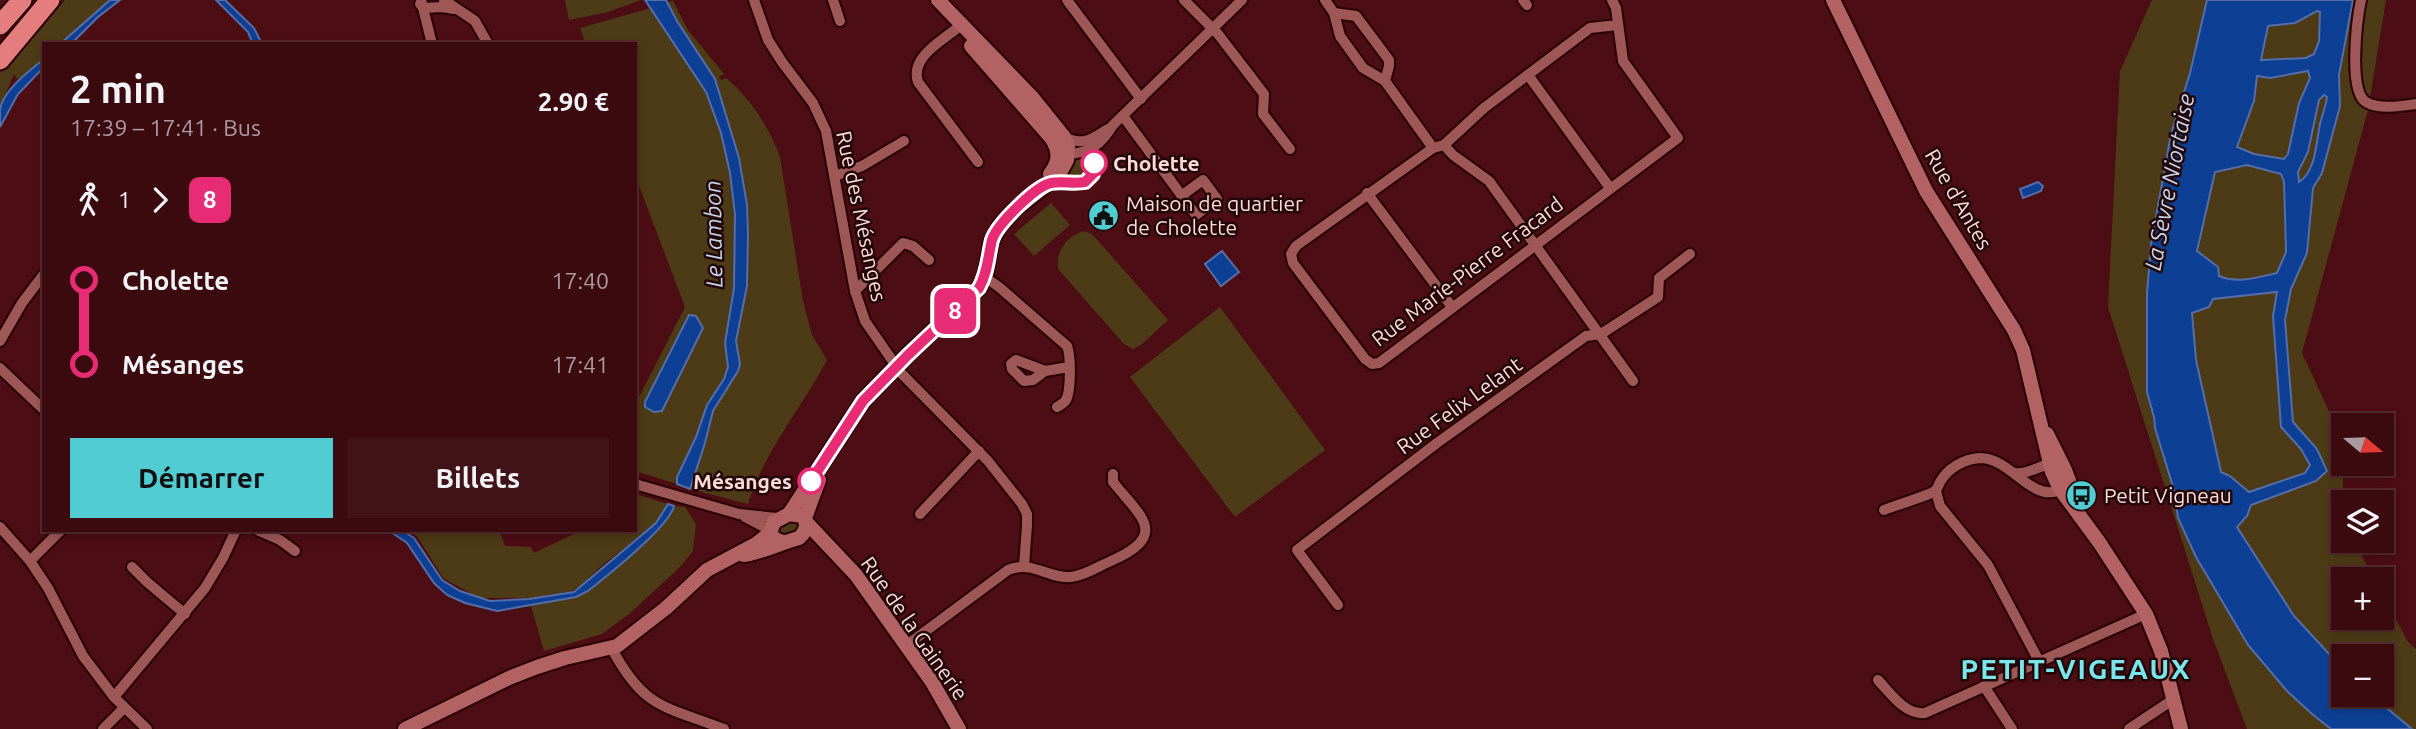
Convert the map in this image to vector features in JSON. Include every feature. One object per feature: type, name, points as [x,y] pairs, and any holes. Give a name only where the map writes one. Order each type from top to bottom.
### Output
[{"type":"highway","points":[[0,25],[22,0]]},
{"type":"highway","points":[[0,44],[39,0]]},
{"type":"highway","points":[[0,60],[50,0]]},
{"type":"street","points":[[444,0],[475,21],[487,42]]},
{"type":"street","name":"Rue des Mésanges","points":[[754,0],[768,40],[816,109],[826,131],[855,291],[871,332],[896,367],[979,451],[1025,509],[1027,525],[1024,566]]},
{"type":"street","points":[[833,0],[840,21]]},
{"type":"street","points":[[932,0],[1052,139],[1066,147],[1084,152],[1098,146],[1113,125],[1242,0]]},
{"type":"street","points":[[938,0],[1031,96],[1066,147]]},
{"type":"street","points":[[1067,0],[1141,99]]},
{"type":"street","points":[[1184,0],[1213,29],[1264,94],[1263,114],[1290,149]]},
{"type":"street","points":[[1325,0],[1334,13],[1340,36],[1363,68],[1385,81],[1438,146],[1489,181],[1633,381]]},
{"type":"street","name":"Rue Marie-Pierre Fracard","points":[[1612,0],[1616,8],[1623,61],[1678,138],[1379,363],[1371,363],[1365,359],[1293,263],[1291,254],[1296,246],[1367,193],[1438,146],[1590,28],[1618,25]]},
{"type":"street","name":"Rue d'Antes","points":[[1833,0],[1926,191],[2014,330],[2022,350],[2049,464],[2060,489],[2146,614],[2161,651],[2181,729]]},
{"type":"street","points":[[2361,0],[2356,54],[2357,93],[2365,102],[2374,105],[2416,104]]},
{"type":"street","points":[[431,42],[419,3],[456,10]]},
{"type":"street","points":[[1334,13],[1356,16],[1389,60],[1385,81]]},
{"type":"street","points":[[956,29],[922,58],[916,69],[916,77],[978,162]]},
{"type":"street","points":[[1528,75],[1610,188]]},
{"type":"street","points":[[1123,116],[1181,195]]},
{"type":"street","points":[[835,176],[851,172],[904,141]]},
{"type":"street","points":[[777,524],[863,401],[971,296],[985,277],[994,235],[1004,220],[1052,172],[1066,147]]},
{"type":"street","points":[[1367,193],[1452,307]]},
{"type":"street","points":[[855,291],[903,243],[913,246],[929,260]]},
{"type":"street","name":"Rue Felix Lelant","points":[[1338,605],[1297,550],[1437,443],[1586,336],[1601,334],[1658,297],[1659,278],[1690,254]]},
{"type":"street","points":[[0,341],[22,303],[42,277]]},
{"type":"street","points":[[985,277],[1067,346],[1071,359],[1066,400],[1057,407]]},
{"type":"street","points":[[1045,371],[1069,366]]},
{"type":"street","points":[[0,368],[42,408]]},
{"type":"street","name":"Rue d'Antes","points":[[2040,421],[2065,470],[2085,523]]},
{"type":"street","points":[[920,514],[979,451]]},
{"type":"street","points":[[732,557],[766,550],[805,532],[806,521],[828,454]]},
{"type":"street","points":[[1884,510],[1936,491],[1947,473],[1976,458],[1992,460],[2039,490],[2050,493],[2060,489],[2065,478],[2065,470],[2049,464],[2032,472],[2015,473]]},
{"type":"street","points":[[907,645],[1002,575],[1017,567],[1024,566],[1073,577],[1137,548],[1144,536],[1143,522],[1136,507],[1113,482],[1113,474]]},
{"type":"street","points":[[637,485],[777,524]]},
{"type":"street","points":[[1936,491],[1940,506],[1988,565],[2039,661]]},
{"type":"street","points":[[405,729],[537,667],[565,658],[612,649],[632,636],[707,570],[732,557],[777,524],[799,514],[806,521]]},
{"type":"street","name":"Rue de la Gainerie","points":[[806,521],[856,575],[932,682],[959,729]]},
{"type":"street","name":"Rue de la Gainerie","points":[[777,524],[775,539],[834,554]]},
{"type":"street","points":[[0,527],[30,561],[83,656],[114,697],[147,729]]},
{"type":"street","points":[[30,561],[59,532]]},
{"type":"street","points":[[114,697],[205,588],[235,532]]},
{"type":"street","points":[[262,532],[280,540],[295,551]]},
{"type":"street","points":[[132,567],[184,614]]},
{"type":"street","points":[[1878,680],[1908,710],[1918,713],[1939,707],[2146,614]]},
{"type":"street","points":[[612,649],[636,687],[651,700],[670,711],[719,728]]},
{"type":"street","points":[[1984,686],[2012,729]]},
{"type":"street","points":[[2129,729],[2174,699]]},
{"type":"street","points":[[103,729],[124,708]]},
{"type":"shaded area","points":[[65,0],[110,0],[62,42],[42,42],[42,61],[18,80],[14,74],[0,107],[0,67],[19,44],[25,47]]},
{"type":"shaded area","points":[[565,0],[641,0],[608,12],[569,20]]},
{"type":"shaded area","points":[[2152,0],[2386,0],[2368,110],[2302,353],[2331,415],[2331,476],[2343,476],[2343,490],[2331,490],[2331,553],[2360,553],[2368,567],[2331,567],[2331,630],[2394,630],[2394,616],[2408,642],[2416,649],[2416,729],[2247,729],[2213,639],[2108,307],[2120,71]]},
{"type":"shaded area","points":[[673,1],[688,30],[724,74],[719,77],[721,80],[726,78],[751,104],[776,146],[803,301],[812,335],[827,360],[773,448],[748,504],[690,489],[713,411],[740,364],[736,341],[747,286],[747,205],[739,158],[715,79],[667,2]]},
{"type":"shaded area","points":[[651,8],[706,92],[721,133],[730,173],[736,235],[734,288],[725,343],[728,367],[724,379],[707,405],[696,437],[677,477],[677,484],[637,472],[637,401],[685,307],[637,180],[637,42],[585,42],[580,28]]},
{"type":"shaded area","points":[[1082,157],[1087,162],[1084,174],[1078,179],[1070,179],[1067,175],[1074,160]]},
{"type":"shaded area","points":[[1051,203],[1070,225],[1034,256],[1014,234]]},
{"type":"shaded area","points":[[1083,231],[1092,234],[1168,320],[1133,349],[1124,344],[1058,269],[1063,246]]},
{"type":"shaded area","points":[[1220,307],[1325,450],[1235,517],[1130,377]]},
{"type":"shaded area","points":[[637,495],[668,504],[656,523],[583,584],[572,591],[532,598],[479,598],[443,578],[417,536],[410,532],[500,532],[505,546],[531,547],[534,553],[578,532],[637,532]]},
{"type":"shaded area","points":[[674,506],[685,507],[696,524],[693,551],[681,566],[629,614],[602,634],[544,651],[531,606],[576,597],[588,591],[650,538],[670,515]]},
{"type":"shaded area","points":[[794,520],[799,524],[799,530],[784,537],[777,533],[778,526]]},
{"type":"water","points":[[110,0],[120,0],[73,42],[62,42]]},
{"type":"water","points":[[216,0],[225,0],[254,28],[261,42],[252,42],[248,32]]},
{"type":"water","points":[[645,0],[666,0],[715,79],[739,158],[747,205],[747,286],[736,341],[740,364],[713,411],[690,489],[677,484],[677,477],[696,437],[707,405],[724,379],[728,367],[725,343],[734,288],[735,215],[730,173],[721,133],[706,92]]},
{"type":"water","name":"La Sèvre Niortaise","points":[[2207,0],[2353,0],[2339,75],[2340,106],[2322,173],[2313,188],[2307,253],[2291,289],[2285,320],[2293,422],[2317,449],[2327,471],[2316,481],[2251,505],[2247,516],[2237,527],[2294,616],[2331,656],[2331,707],[2385,707],[2412,729],[2331,729],[2311,713],[2287,691],[2248,645],[2196,557],[2178,518],[2174,490],[2147,392],[2147,293],[2151,245],[2171,134],[2190,73]],"holes":[[[2317,11],[2320,12],[2319,41],[2314,54],[2306,58],[2261,60],[2268,26],[2295,23]],[[2308,71],[2310,78],[2299,103],[2288,154],[2284,159],[2254,154],[2237,147],[2254,101],[2257,76],[2270,78]],[[2324,95],[2327,97],[2314,156],[2309,171],[2299,182],[2298,172],[2308,152],[2319,100]],[[2247,165],[2281,174],[2284,182],[2286,252],[2277,273],[2248,279],[2226,278],[2219,276],[2218,267],[2197,251],[2215,172]],[[2277,292],[2273,316],[2281,427],[2301,449],[2310,465],[2305,473],[2249,492],[2221,472],[2196,360],[2192,313],[2209,307],[2213,299]]]},
{"type":"water","points":[[42,61],[42,69],[18,94],[0,127],[2,103],[18,82]]},
{"type":"water","points":[[2038,182],[2043,186],[2041,191],[2023,198],[2020,189]]},
{"type":"water","points":[[1222,251],[1239,272],[1221,286],[1205,264]]},
{"type":"water","points":[[689,315],[696,316],[703,328],[662,411],[654,412],[645,407],[645,402]]},
{"type":"water","points":[[668,504],[674,506],[661,526],[636,551],[588,591],[576,597],[497,611],[465,603],[447,595],[434,583],[407,543],[391,532],[404,532],[414,538],[442,580],[460,591],[490,601],[529,599],[574,592],[656,523]]},
{"type":"bus line","name":"8","points":[[811,481],[863,401],[979,288],[988,266],[991,243],[1004,220],[1049,183],[1085,182],[1093,174],[1094,163]]},
{"type":"place","name":"Cholette","points":[[1094,163]]},
{"type":"place","name":"Maison de quartier de Cholette","points":[[1103,215]]},
{"type":"place","name":"Mésanges","points":[[811,481]]},
{"type":"place","name":"Petit Vigneau","points":[[2081,495]]},
{"type":"district","name":"PETIT-VIGEAUX","points":[[2076,668]]},
{"type":"water label","name":"Le Lambon","points":[[713,234]]}]
